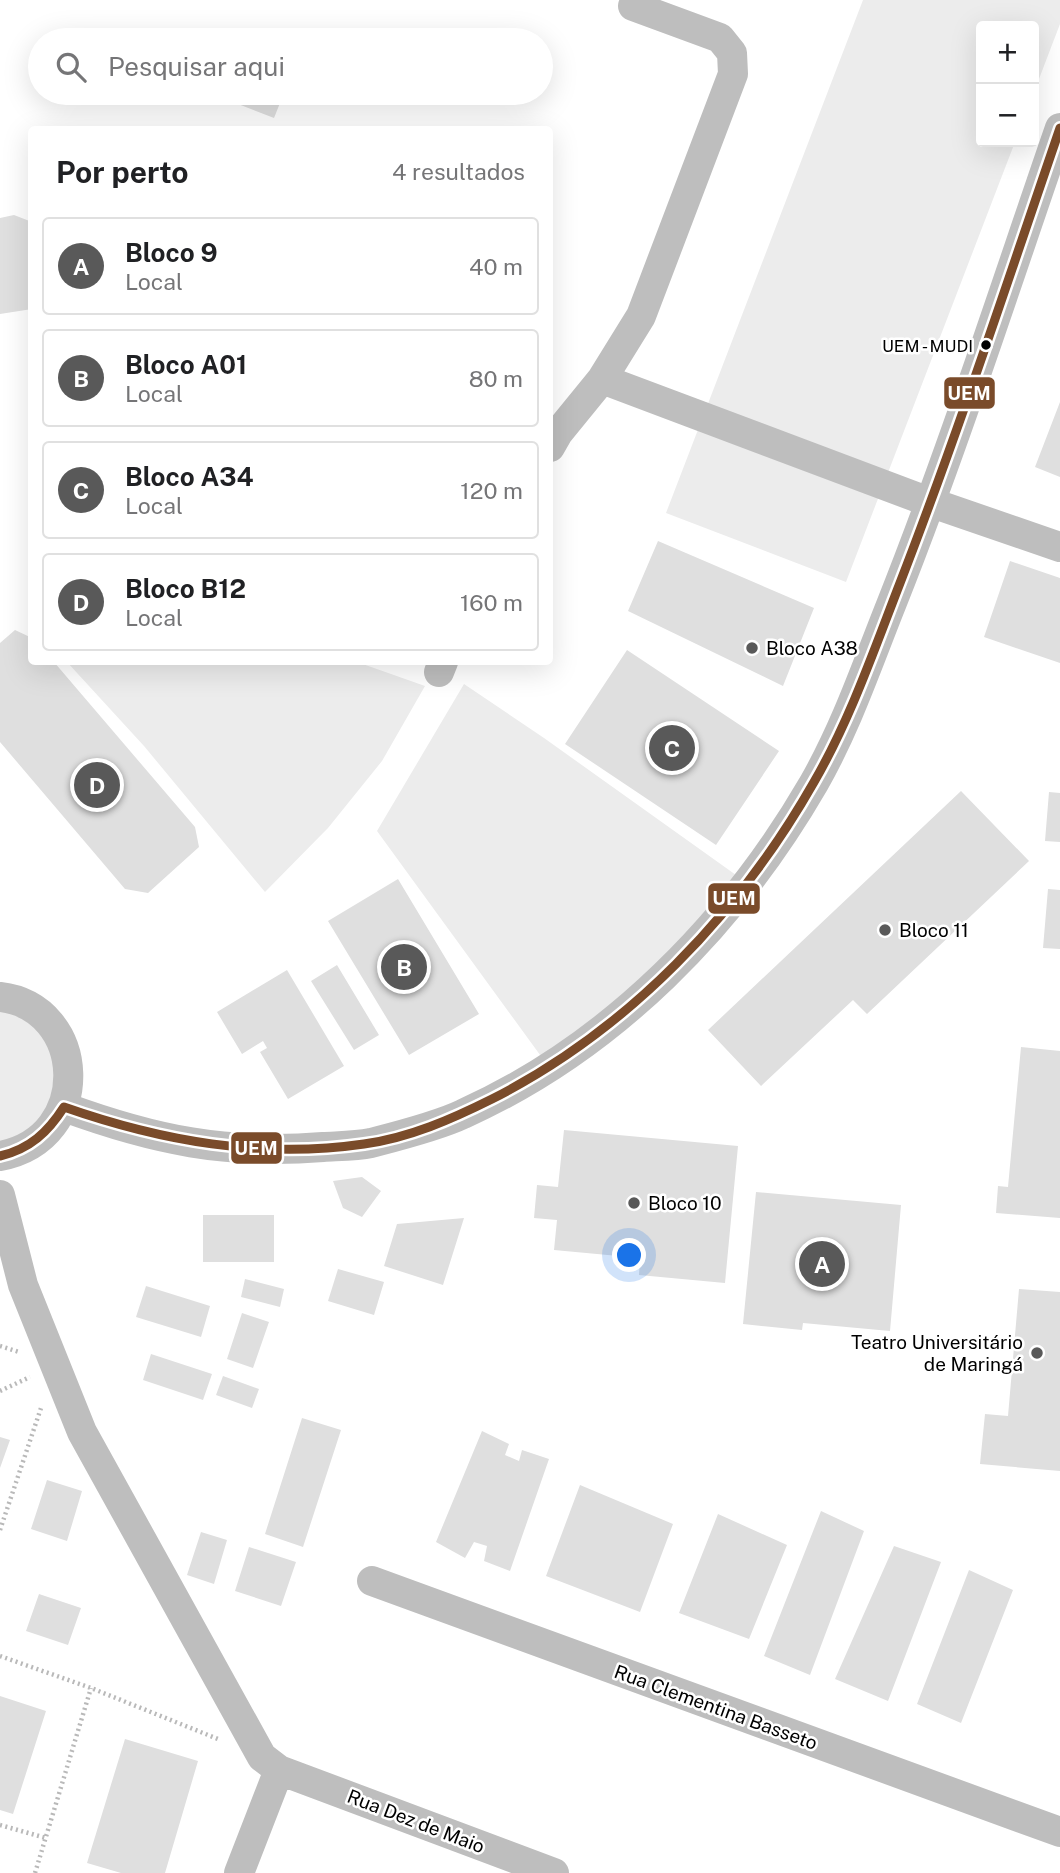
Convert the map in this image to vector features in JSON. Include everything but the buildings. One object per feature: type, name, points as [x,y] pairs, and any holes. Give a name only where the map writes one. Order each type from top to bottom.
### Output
[{"type":"street","points":[[553,442],[602,379],[641,316],[733,74],[732,53],[720,38],[633,6]]},
{"type":"street","points":[[64,1107],[121,1128],[191,1144],[282,1150],[368,1143],[460,1116],[532,1079],[573,1054],[673,967],[763,864],[816,781],[850,709],[932,503],[1060,128]]},
{"type":"street","points":[[602,379],[932,503],[1060,547]]},
{"type":"street","points":[[0,997],[23,1003],[38,1013],[56,1032],[66,1056],[69,1073],[64,1107],[51,1126],[35,1143],[0,1156]]},
{"type":"street","points":[[0,1195],[23,1285],[82,1432],[271,1763],[239,1873]]},
{"type":"street","name":"Rua Clementina Basseto","points":[[372,1581],[1060,1832]]},
{"type":"street","name":"Rua Dez de Maio","points":[[271,1763],[554,1873]]},
{"type":"path","points":[[0,1530],[56,1364]]},
{"type":"path","points":[[0,1656],[92,1688],[271,1763]]},
{"type":"path","points":[[35,1873],[92,1688]]},
{"type":"path","points":[[0,1825],[46,1838]]},
{"type":"shaded area","points":[[863,0],[1060,0],[1060,24],[1039,79],[1039,21],[976,21],[976,147],[1013,147],[846,582],[666,513]]},
{"type":"shaded area","points":[[70,665],[366,665],[425,686],[382,761],[328,828],[265,892],[144,746]]},
{"type":"shaded area","points":[[464,684],[743,880],[665,963],[543,1059],[377,831]]},
{"type":"shaded area","points":[[0,1006],[43,1031],[59,1074],[45,1119],[0,1146]]},
{"type":"transit line","name":"UEM","points":[[0,1156],[20,1149],[37,1138],[64,1107],[174,1138],[249,1148],[326,1148],[397,1137],[461,1114],[542,1071],[589,1039],[634,1003],[676,964],[751,878],[814,782],[839,734],[871,659],[942,470],[1060,128]]},
{"type":"place","name":"UEM - MUDI","points":[[986,345]]},
{"type":"place","name":"Bloco A38","points":[[752,648]]},
{"type":"place","name":"Bloco A34","points":[[672,748]]},
{"type":"place","name":"Bloco B12","points":[[97,785]]},
{"type":"place","name":"Bloco 11","points":[[885,930]]},
{"type":"place","name":"Bloco A01","points":[[404,967]]},
{"type":"place","name":"Bloco 10","points":[[634,1203]]},
{"type":"place","name":"Bloco 9","points":[[822,1264]]},
{"type":"place","name":"Teatro Universitário de Maringá","points":[[1037,1353]]}]
